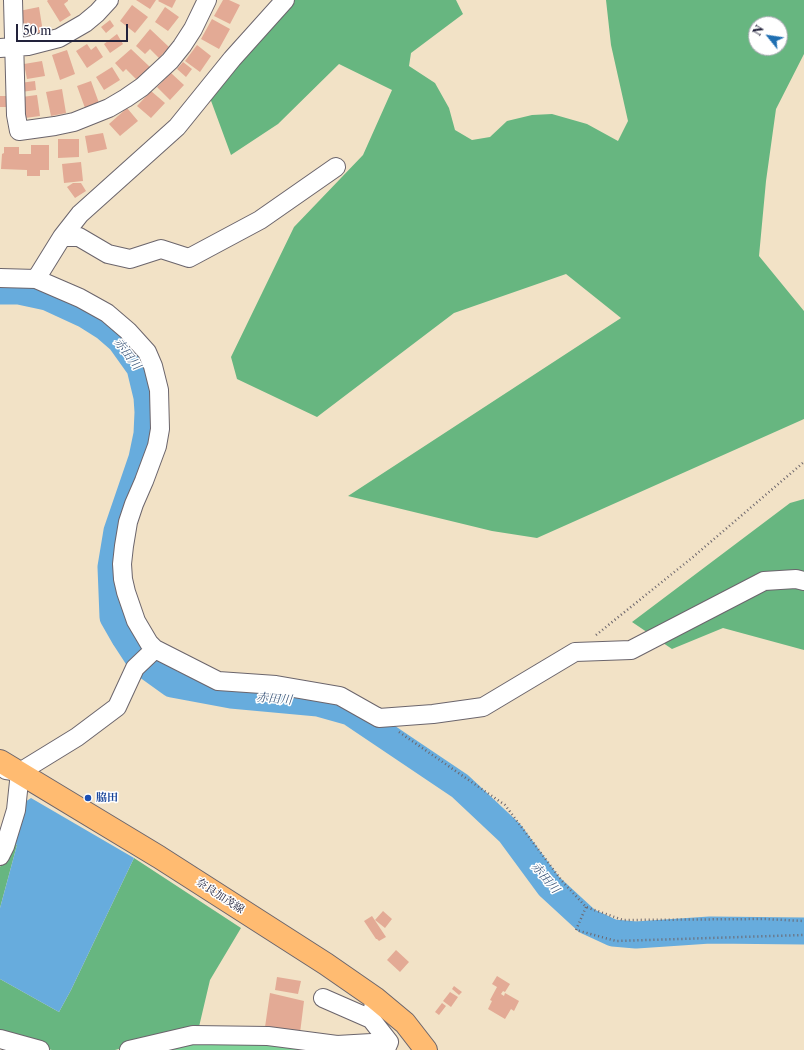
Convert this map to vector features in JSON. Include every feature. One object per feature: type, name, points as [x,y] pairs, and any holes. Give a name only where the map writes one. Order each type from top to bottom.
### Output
[{"type":"main road","name":"奈良加茂線","points":[[0,761],[10,770],[159,857],[326,964],[375,998],[405,1023],[426,1050]]},
{"type":"street","points":[[12,0],[7,48],[18,131],[74,122],[109,108],[137,91],[157,75],[182,46],[193,29],[207,0]]},
{"type":"street","points":[[7,48],[44,42],[73,31],[97,13],[109,0]]},
{"type":"street","points":[[36,279],[62,237],[80,214],[177,127],[232,59],[285,0]]},
{"type":"street","points":[[62,237],[79,237],[108,254],[130,259],[161,249],[189,258],[260,220],[336,167]]},
{"type":"street","points":[[0,278],[36,279],[80,298],[106,313],[128,331],[147,352],[153,366],[159,390],[160,429],[157,446],[128,522],[122,564],[123,579],[136,621],[144,636],[155,649],[218,681],[276,685],[340,696],[380,718],[433,714],[483,707],[575,652],[631,650],[764,581],[796,579],[804,581]]},
{"type":"street","points":[[0,856],[5,846],[16,810],[10,770],[77,737],[117,707],[136,668],[155,649]]},
{"type":"street","points":[[323,998],[371,1019],[387,1046]]},
{"type":"street","points":[[371,1019],[375,998]]},
{"type":"street","points":[[129,1050],[193,1035],[268,1036],[337,1045],[387,1046]]},
{"type":"street","points":[[0,1039],[40,1050]]},
{"type":"path","points":[[575,652],[693,557],[804,462]]},
{"type":"path","points":[[380,718],[409,740],[505,804],[562,881],[586,908],[623,920],[804,920]]},
{"type":"path","points":[[586,908],[576,930],[616,941],[804,936]]},
{"type":"green space","points":[[290,0],[456,0],[463,14],[411,53],[409,66],[435,83],[449,108],[455,130],[472,140],[490,137],[507,121],[532,115],[552,114],[587,124],[618,141],[628,121],[611,45],[606,0],[804,0],[804,54],[776,109],[766,181],[759,256],[804,311],[804,419],[537,538],[492,531],[348,496],[621,318],[566,274],[454,313],[317,417],[237,379],[231,357],[294,227],[363,155],[392,90],[339,64],[278,124],[231,155],[210,98]]},
{"type":"green space","points":[[804,499],[804,650],[723,628],[672,649],[632,622],[790,503]]},
{"type":"green space","points":[[11,841],[17,845],[0,908],[0,867]]},
{"type":"green space","points":[[134,858],[241,928],[210,980],[198,1031],[115,1050],[52,1050],[0,1035],[0,979],[59,1012]]},
{"type":"green space","points":[[197,1037],[373,1050],[143,1050]]},
{"type":"water","points":[[31,798],[134,858],[59,1012],[0,979],[0,908],[17,845],[11,841],[25,802]]},
{"type":"building","points":[[68,0],[64,4],[71,15],[60,22],[47,1]]},
{"type":"building","points":[[136,0],[156,0],[150,9]]},
{"type":"building","points":[[176,0],[172,8],[158,1]]},
{"type":"building","points":[[223,0],[229,0],[240,5],[230,24],[214,16]]},
{"type":"building","points":[[132,5],[148,17],[135,33],[120,21]]},
{"type":"building","points":[[39,7],[43,32],[24,36],[19,11]]},
{"type":"building","points":[[165,7],[179,17],[168,31],[155,22]]},
{"type":"building","points":[[212,19],[230,29],[219,49],[201,39]]},
{"type":"building","points":[[110,20],[114,26],[106,33],[101,27]]},
{"type":"building","points":[[150,29],[169,47],[159,58],[150,49],[145,54],[136,46]]},
{"type":"building","points":[[117,34],[123,44],[110,53],[104,44]]},
{"type":"building","points":[[87,44],[91,50],[96,46],[103,57],[87,68],[76,51]]},
{"type":"building","points":[[197,45],[211,56],[200,72],[185,61]]},
{"type":"building","points":[[131,49],[150,67],[137,80],[126,69],[123,72],[115,63]]},
{"type":"building","points":[[67,50],[75,74],[60,80],[52,55]]},
{"type":"building","points":[[42,61],[45,76],[27,79],[24,64]]},
{"type":"building","points":[[183,62],[192,69],[186,77],[177,69]]},
{"type":"building","points":[[112,67],[120,80],[104,90],[96,77]]},
{"type":"building","points":[[171,73],[184,85],[170,100],[157,87]]},
{"type":"building","points":[[35,81],[36,90],[21,92],[20,83]]},
{"type":"building","points":[[91,81],[99,103],[85,108],[77,86]]},
{"type":"building","points":[[62,89],[66,113],[51,116],[46,92]]},
{"type":"building","points":[[151,91],[165,103],[151,118],[137,106]]},
{"type":"building","points":[[37,95],[40,116],[25,118],[22,97]]},
{"type":"building","points":[[0,96],[8,96],[8,107],[0,107]]},
{"type":"building","points":[[127,108],[138,121],[120,136],[109,124]]},
{"type":"building","points":[[103,133],[107,149],[88,153],[85,136]]},
{"type":"building","points":[[58,139],[79,139],[79,157],[58,158]]},
{"type":"building","points":[[31,145],[49,145],[49,170],[40,170],[40,176],[27,176],[27,170],[1,169],[4,147],[19,147],[19,154],[31,154]]},
{"type":"building","points":[[81,162],[83,181],[64,183],[62,164]]},
{"type":"building","points":[[73,183],[81,183],[86,191],[75,198],[67,187]]},
{"type":"building","points":[[383,911],[392,919],[385,928],[375,920]]},
{"type":"building","points":[[372,916],[386,937],[379,941],[364,921]]},
{"type":"building","points":[[396,950],[409,962],[400,972],[387,960]]},
{"type":"building","points":[[497,976],[510,984],[505,992],[503,991],[501,994],[504,996],[505,993],[519,1001],[514,1011],[511,1009],[505,1019],[488,1009],[492,1001],[490,1000],[497,987],[492,984]]},
{"type":"building","points":[[277,977],[301,981],[298,994],[275,990]]},
{"type":"building","points":[[454,986],[462,992],[459,995],[452,989]]},
{"type":"building","points":[[450,992],[458,997],[451,1007],[443,1001]]},
{"type":"building","points":[[270,993],[304,1001],[300,1033],[265,1027]]},
{"type":"building","points":[[442,1003],[446,1006],[439,1015],[435,1012]]},
{"type":"waterway","name":"赤田川","points":[[0,291],[19,291],[47,297],[86,315],[105,327],[120,340],[140,368],[147,397],[147,434],[142,458],[117,531],[111,567],[113,617],[140,661],[172,684],[231,695],[318,703],[350,712],[460,786],[510,833],[549,886],[587,921],[613,933],[636,935],[710,930],[804,931]]},
{"type":"place","name":"脇田","points":[[88,798]]}]
